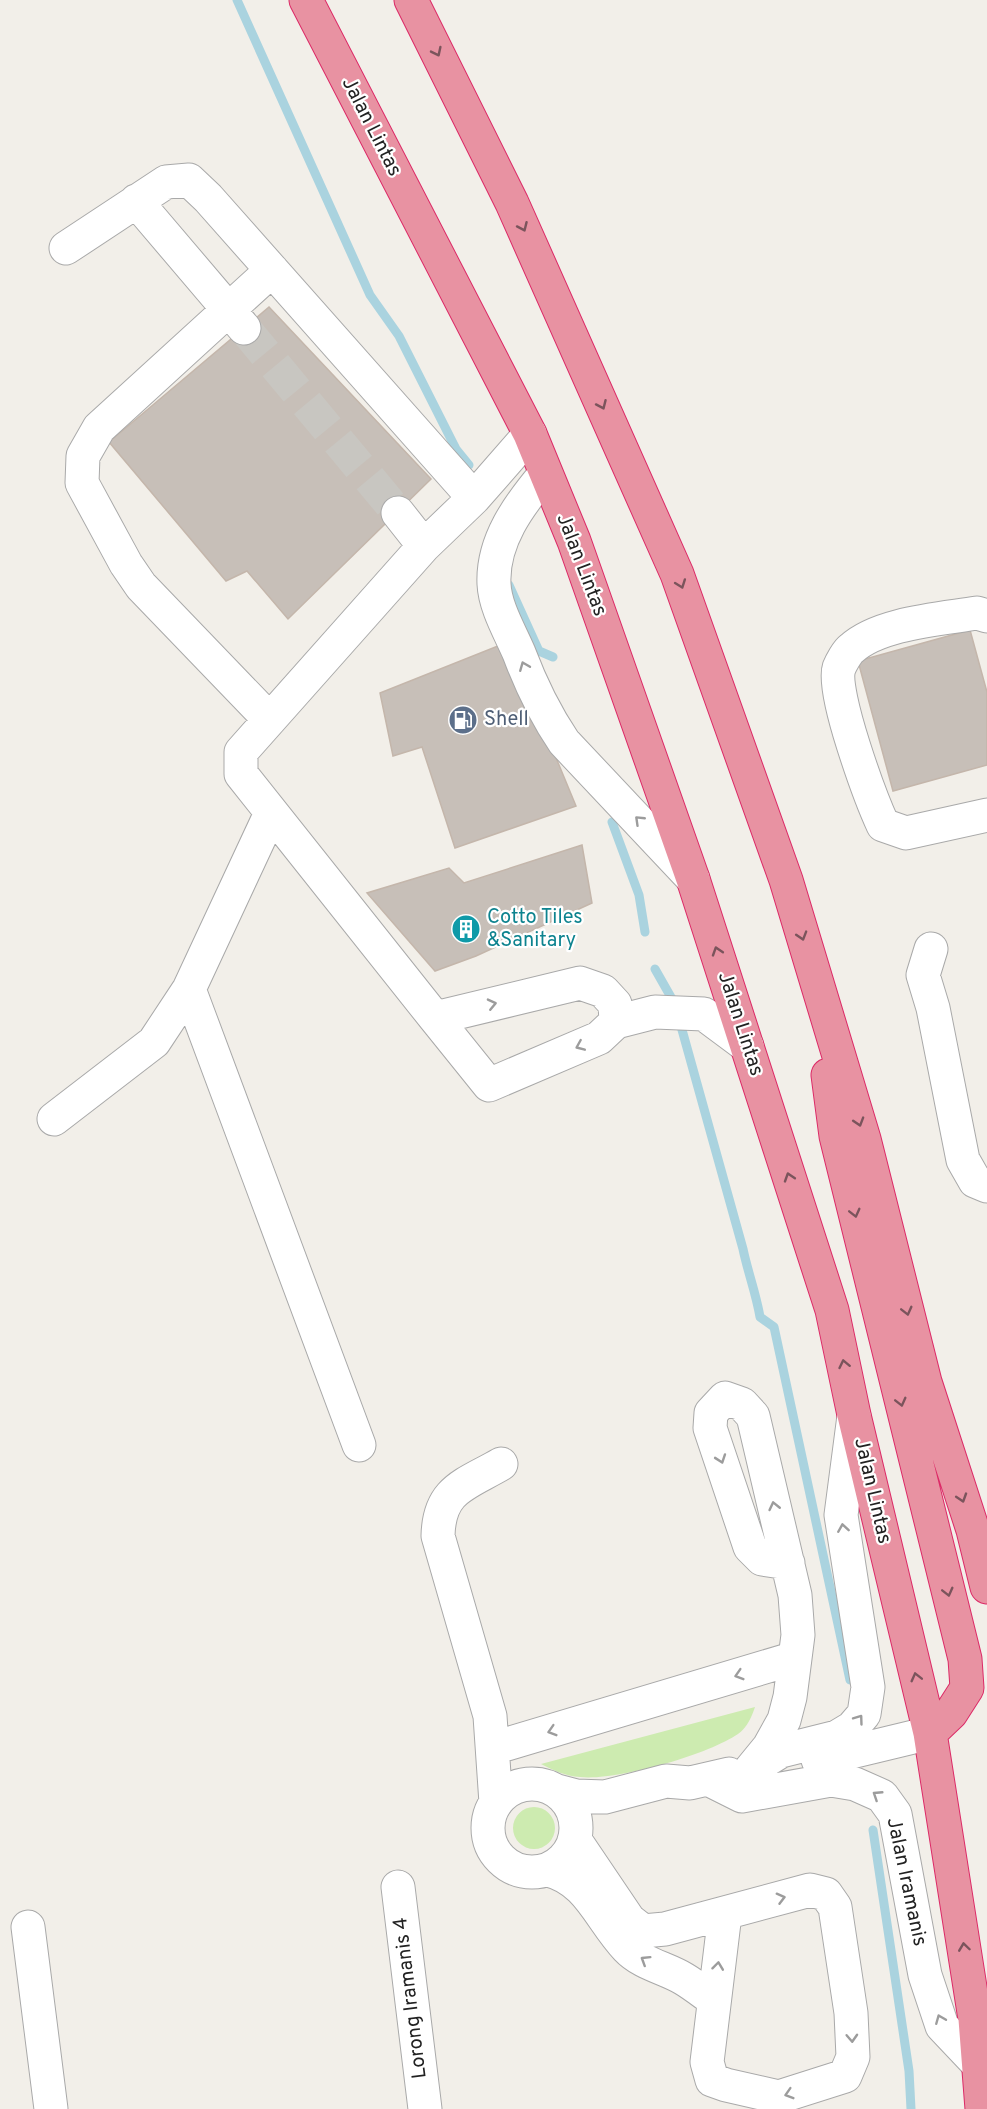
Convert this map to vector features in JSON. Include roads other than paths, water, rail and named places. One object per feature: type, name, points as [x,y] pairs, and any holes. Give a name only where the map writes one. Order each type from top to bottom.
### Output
[{"type":"highway","name":"Jalan Lintas","points":[[306,0],[530,435],[574,541],[693,879],[832,1310],[854,1415],[930,1733],[973,2008],[982,2109]]},
{"type":"highway","points":[[411,0],[512,203],[677,574],[786,880],[864,1139],[925,1382],[973,1530],[987,1587]]},
{"type":"highway","points":[[818,990],[836,1136],[965,1659],[967,1688],[951,1713],[930,1733]]},
{"type":"street","points":[[66,248],[166,182],[189,180],[474,498]]},
{"type":"street","points":[[136,201],[236,319]]},
{"type":"street","points":[[269,719],[141,586],[126,564],[82,483],[83,456],[99,428],[236,319],[272,270]]},
{"type":"street","points":[[530,435],[474,498],[424,546],[269,719],[241,752],[239,762],[241,774],[489,1085],[599,1038],[616,1022],[677,1013],[704,1014],[747,1046]]},
{"type":"street","points":[[545,474],[518,505],[499,546],[494,584],[499,605],[543,709],[564,742],[693,879]]},
{"type":"street","points":[[398,513],[424,546]]},
{"type":"street","points":[[987,616],[977,613],[910,625],[873,636],[850,649],[839,668],[838,687],[864,782],[883,825],[906,833],[987,815]]},
{"type":"street","points":[[54,1119],[154,1042],[189,989],[271,813]]},
{"type":"street","points":[[931,949],[922,975],[933,1008],[963,1160],[975,1181],[987,1186]]},
{"type":"street","points":[[435,1018],[580,983],[603,992],[615,1004],[616,1022]]},
{"type":"street","points":[[189,989],[359,1445]]},
{"type":"street","points":[[751,1769],[781,1751],[837,1737],[852,1728],[864,1713],[868,1687],[841,1515],[854,1415]]},
{"type":"street","points":[[496,1803],[490,1716],[438,1536],[438,1515],[452,1493],[501,1464]]},
{"type":"street","points":[[751,1769],[769,1747],[784,1720],[790,1697],[798,1635],[795,1595],[788,1563]]},
{"type":"street","points":[[507,1744],[795,1658]]},
{"type":"street","points":[[490,1716],[507,1744],[544,1787],[567,1800],[574,1813],[575,1838],[569,1853],[548,1869]]},
{"type":"street","points":[[714,2000],[683,1978],[657,1968],[628,1950],[582,1888],[563,1874],[548,1869],[520,1870],[507,1865],[497,1855],[488,1830],[490,1816],[496,1803],[505,1793],[518,1786],[544,1787],[576,1796],[605,1797],[666,1781],[699,1781],[751,1769],[795,1766],[930,1733]]},
{"type":"street","name":"Jalan Iramanis","points":[[699,1781],[742,1796],[831,1780],[855,1784],[882,1796],[895,1814],[925,1975],[942,2026],[977,2063]]},
{"type":"street","points":[[575,1838],[619,1813],[671,1800],[699,1781]]},
{"type":"street","points":[[575,1838],[629,1920],[643,1931],[665,1929],[810,1890],[826,1894],[835,1907],[851,2013],[853,2057],[845,2076],[779,2097],[712,2080],[707,2062],[725,1914]]},
{"type":"street","name":"Lorong Iramanis 4","points":[[398,1887],[425,2109]]},
{"type":"street","points":[[28,1927],[51,2109]]},
{"type":"waterway","points":[[237,0],[370,295],[399,336],[456,449],[469,465]]},
{"type":"waterway","points":[[509,585],[539,651],[553,657]]},
{"type":"waterway","points":[[612,822],[639,895],[645,932]]},
{"type":"waterway","points":[[655,969],[676,1006]]},
{"type":"waterway","points":[[679,1019],[760,1317],[774,1327],[850,1680]]},
{"type":"waterway","points":[[873,1830],[909,2071],[911,2109]]},
{"type":"tunnel","points":[[244,328],[398,513]]},
{"type":"place","name":"Shell","points":[[463,720]]},
{"type":"place","name":"Cotto Tiles &Sanitary","points":[[466,929]]}]
